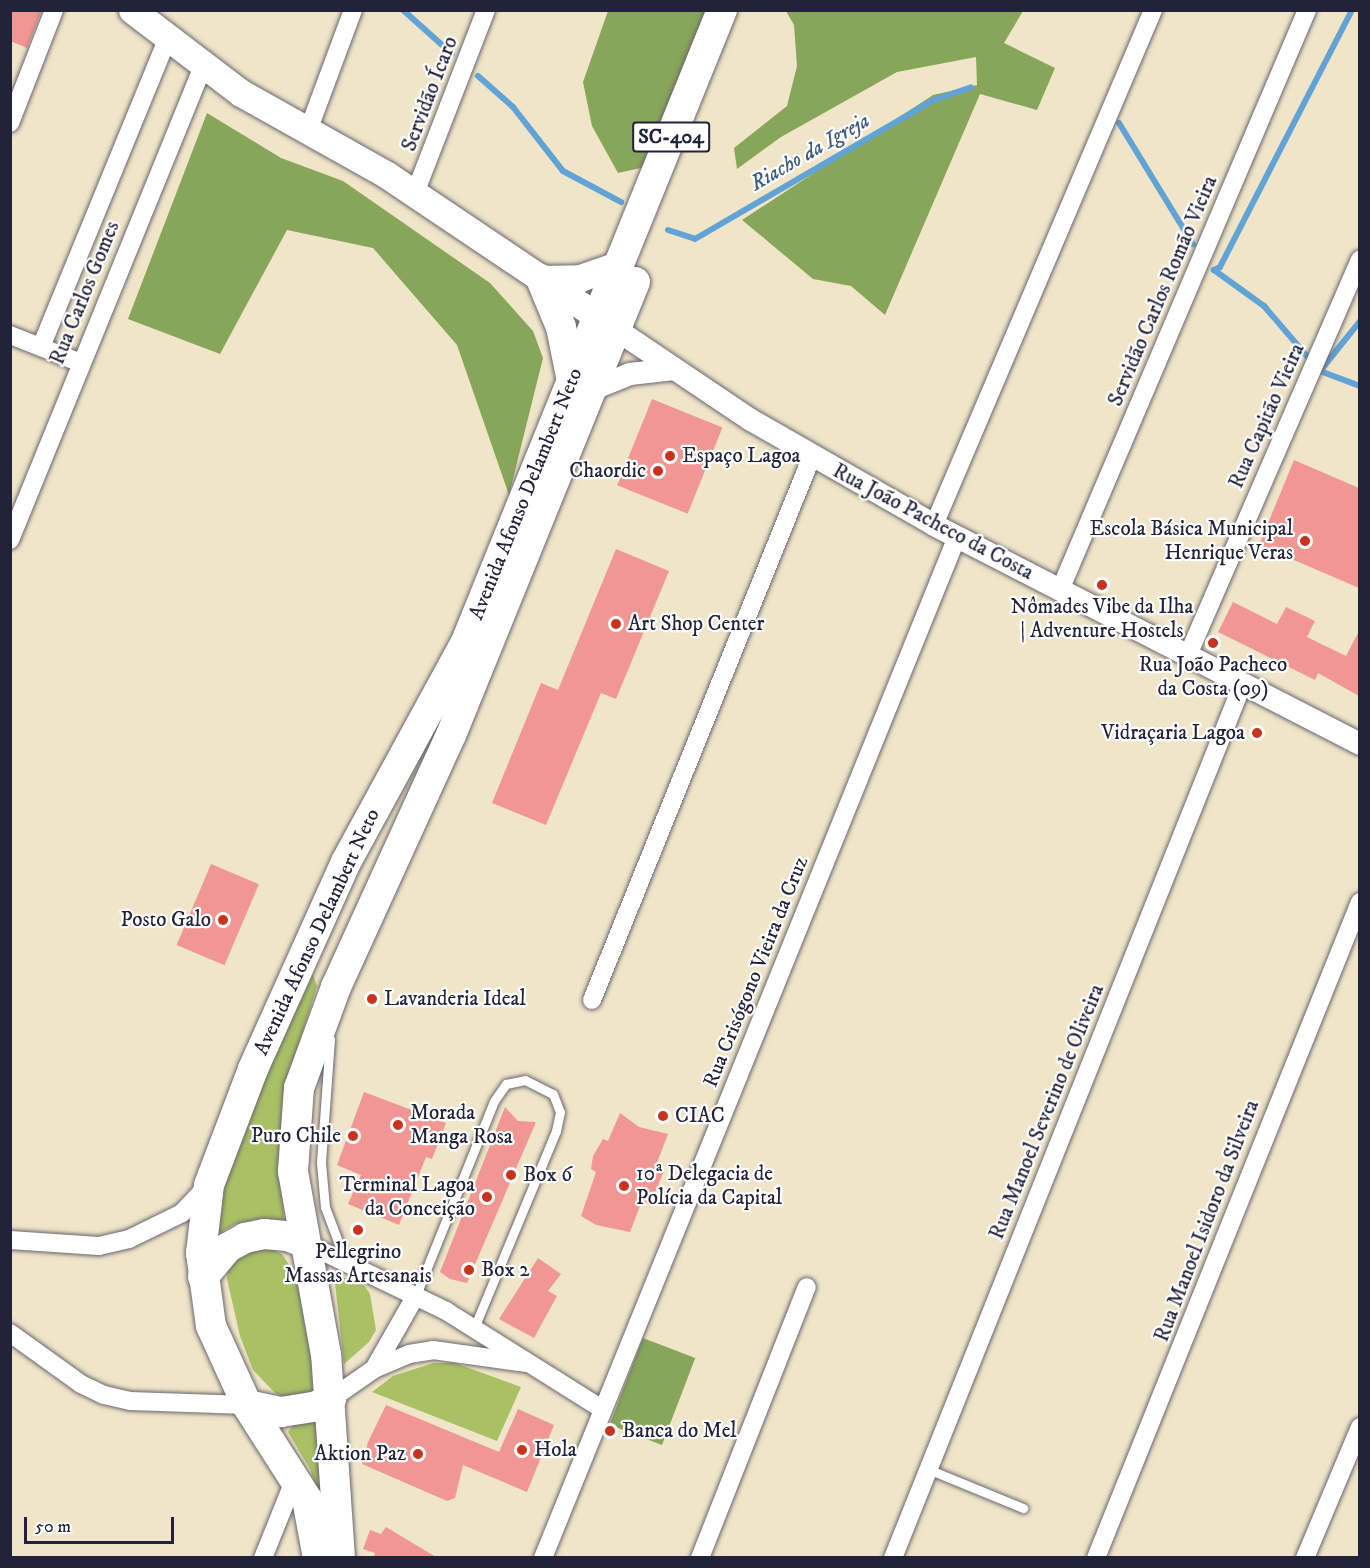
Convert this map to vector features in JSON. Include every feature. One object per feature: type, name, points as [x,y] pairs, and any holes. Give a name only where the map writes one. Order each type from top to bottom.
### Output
[{"type":"main road","points":[[132,10],[169,35],[261,106],[415,193],[608,324]]},
{"type":"main road","name":"SC-404","points":[[608,324],[620,264],[722,10]]},
{"type":"main road","name":"SC-404","points":[[608,324],[744,10]]},
{"type":"main road","points":[[541,279],[580,278],[620,264]]},
{"type":"main road","points":[[541,279],[582,385]]},
{"type":"main road","name":"Avenida Afonso Delambert Neto","points":[[318,1557],[314,1521],[296,1476],[247,1405],[219,1350],[203,1277],[204,1208],[209,1185],[254,1069],[356,843],[466,642],[608,324]]},
{"type":"main road","name":"Avenida Afonso Delambert Neto","points":[[340,1557],[331,1399],[323,1327],[292,1171],[293,1131],[299,1089],[336,987],[451,735],[582,385]]},
{"type":"main road","points":[[356,843],[383,883]]},
{"type":"main road","points":[[203,1277],[226,1248],[245,1238],[276,1235],[305,1243]]},
{"type":"main road","points":[[247,1405],[281,1412],[315,1407],[331,1399]]},
{"type":"street","points":[[10,123],[54,10]]},
{"type":"street","points":[[308,131],[353,10]]},
{"type":"street","name":"Servidão Ícaro","points":[[415,193],[486,10]]},
{"type":"street","points":[[934,525],[1153,10]]},
{"type":"street","name":"Servidão Carlos Romão Vieira","points":[[1060,590],[1306,10]]},
{"type":"street","name":"Rua Carlos Gomes","points":[[41,347],[169,35]]},
{"type":"street","name":"Rua Carlos Gomes","points":[[10,540],[204,64]]},
{"type":"street","name":"Rua Capitão Vieira","points":[[1188,655],[1359,260]]},
{"type":"street","name":"Rua João Pacheco da Costa","points":[[608,324],[812,456],[934,525],[1359,744]]},
{"type":"street","points":[[10,335],[81,363]]},
{"type":"street","points":[[582,385],[630,374],[675,369]]},
{"type":"street","points":[[592,1000],[812,456]]},
{"type":"street","name":"Rua Crisógono Vieira da Cruz","points":[[543,1557],[957,537]]},
{"type":"street","name":"Rua Manoel Severino de Oliveira","points":[[893,1557],[1243,683]]},
{"type":"street","name":"Rua Manoel Isidoro da Silveira","points":[[1096,1557],[1359,902]]},
{"type":"street","points":[[10,1240],[99,1246],[129,1239],[182,1213],[209,1185]]},
{"type":"street","points":[[305,1243],[416,1295],[474,1328],[602,1409]]},
{"type":"street","points":[[700,1557],[807,1287]]},
{"type":"street","points":[[374,1369],[416,1295]]},
{"type":"street","points":[[10,1333],[81,1384],[104,1395],[130,1401],[247,1405]]},
{"type":"street","points":[[331,1399],[374,1369],[409,1354],[433,1350],[532,1364]]},
{"type":"street","points":[[1305,1557],[1359,1427]]},
{"type":"street","points":[[263,1557],[296,1476]]},
{"type":"lane","points":[[336,987],[321,1163],[325,1207],[345,1260]]},
{"type":"lane","points":[[416,1295],[494,1101],[506,1084],[525,1080],[553,1094],[560,1112],[556,1131],[474,1328]]},
{"type":"lane","points":[[928,1469],[1023,1508]]},
{"type":"green space","points":[[608,11],[709,11],[645,167],[618,173],[592,126],[583,82]]},
{"type":"green space","points":[[786,11],[1023,11],[1004,43],[1055,68],[1037,110],[980,94],[885,315],[851,286],[813,279],[742,220],[933,95],[977,85],[976,57],[897,72],[781,137],[737,169],[734,148],[787,106],[797,66],[794,25]]},
{"type":"green space","points":[[207,113],[281,158],[343,181],[490,283],[533,331],[543,358],[509,495],[457,345],[373,248],[287,230],[220,354],[128,319]]},
{"type":"green space","points":[[313,974],[317,986],[285,1089],[279,1144],[284,1218],[280,1223],[256,1220],[235,1224],[219,1233],[219,1204],[235,1145]]},
{"type":"green space","points":[[245,1249],[271,1249],[282,1254],[297,1277],[308,1316],[315,1392],[290,1398],[276,1394],[253,1370],[240,1336],[227,1279],[228,1266]]},
{"type":"green space","points":[[334,1274],[363,1284],[370,1294],[376,1330],[369,1342],[344,1364]]},
{"type":"green space","points":[[643,1338],[695,1358],[662,1445],[610,1425]]},
{"type":"green space","points":[[433,1363],[455,1363],[521,1387],[497,1441],[372,1392],[393,1376]]},
{"type":"green space","points":[[324,1418],[327,1518],[310,1469],[288,1432],[296,1422]]},
{"type":"building","points":[[10,10],[42,10],[27,48],[10,41]]},
{"type":"building","name":"Espaço Lagoa","points":[[652,399],[722,427],[688,514],[617,485]]},
{"type":"building","points":[[1294,460],[1359,488],[1359,588],[1259,545]]},
{"type":"building","points":[[616,549],[669,571],[616,699],[601,693],[546,825],[492,803],[541,683],[558,690]]},
{"type":"building","points":[[1233,602],[1277,624],[1286,607],[1315,621],[1307,637],[1346,656],[1359,631],[1359,696],[1318,673],[1315,680],[1218,632]]},
{"type":"building","points":[[211,864],[259,884],[224,965],[177,945]]},
{"type":"building","points":[[364,1092],[446,1123],[432,1159],[426,1157],[399,1225],[348,1204],[361,1175],[337,1165]]},
{"type":"building","name":"Terminal Lagoa da Conceição","points":[[505,1107],[518,1121],[536,1122],[467,1283],[450,1279],[440,1272]]},
{"type":"building","name":"10ª Delegacia de Polícia da Capital","points":[[620,1113],[639,1127],[668,1134],[655,1168],[664,1171],[650,1205],[642,1201],[630,1232],[596,1225],[581,1216],[596,1172],[591,1169],[593,1156],[603,1139],[608,1141]]},
{"type":"building","points":[[538,1258],[561,1274],[548,1291],[557,1296],[534,1338],[499,1319]]},
{"type":"building","name":"Aktion Paz","points":[[386,1405],[499,1452],[518,1409],[554,1425],[527,1492],[463,1465],[455,1498],[447,1501],[362,1464],[368,1442]]},
{"type":"building","points":[[386,1527],[436,1557],[374,1557],[375,1553],[363,1549],[370,1530],[381,1534]]},
{"type":"waterway","name":"Riacho da Igreja","points":[[403,10],[452,54]]},
{"type":"waterway","points":[[1352,10],[1220,267],[1214,270],[1264,306],[1320,371],[1360,386]]},
{"type":"waterway","name":"Riacho da Igreja","points":[[478,76],[513,107],[563,171],[621,202]]},
{"type":"waterway","name":"Riacho da Igreja","points":[[668,230],[695,239],[934,100],[971,87]]},
{"type":"waterway","name":"Riacho da Igreja","points":[[1119,123],[1193,244]]},
{"type":"waterway","points":[[1320,371],[1360,321]]},
{"type":"place","name":"Espaço Lagoa","points":[[670,456]]},
{"type":"place","name":"Chaordic","points":[[658,471]]},
{"type":"place","name":"Escola Básica Municipal Henrique Veras","points":[[1305,541]]},
{"type":"place","name":"Nômades Vibe da Ilha | Adventure Hostels","points":[[1102,585]]},
{"type":"place","name":"Art Shop Center","points":[[616,624]]},
{"type":"place","name":"Rua João Pacheco da Costa (09)","points":[[1213,643]]},
{"type":"place","name":"Vidraçaria Lagoa","points":[[1257,733]]},
{"type":"place","name":"Posto Galo","points":[[223,920]]},
{"type":"place","name":"Lavanderia Ideal","points":[[372,999]]},
{"type":"place","name":"CIAC","points":[[663,1116]]},
{"type":"place","name":"Morada Manga Rosa","points":[[398,1125]]},
{"type":"place","name":"Puro Chile","points":[[353,1136]]},
{"type":"place","name":"Box 6","points":[[511,1175]]},
{"type":"place","name":"10ª Delegacia de Polícia da Capital","points":[[624,1186]]},
{"type":"place","name":"Terminal Lagoa da Conceição","points":[[487,1197]]},
{"type":"place","name":"Pellegrino Massas Artesanais","points":[[358,1230]]},
{"type":"place","name":"Box 2","points":[[469,1270]]},
{"type":"place","name":"Banca do Mel","points":[[610,1431]]},
{"type":"place","name":"Hola","points":[[522,1450]]},
{"type":"place","name":"Aktion Paz","points":[[418,1454]]}]
